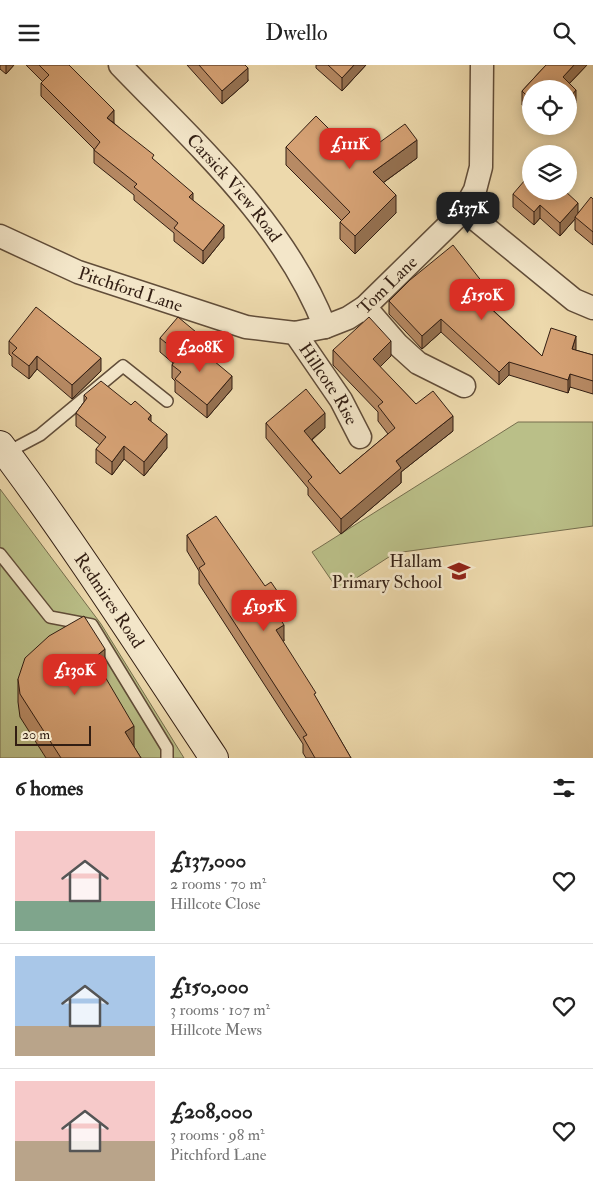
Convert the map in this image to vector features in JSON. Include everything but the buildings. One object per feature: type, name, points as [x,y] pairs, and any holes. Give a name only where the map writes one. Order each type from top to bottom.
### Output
[{"type":"street","name":"Carsick View Road","points":[[120,65],[242,192],[288,259],[317,308],[325,327]]},
{"type":"street","name":"Tom Lane","points":[[325,327],[348,318],[365,307],[464,211],[475,190],[482,167],[482,65]]},
{"type":"street","points":[[464,211],[574,300],[593,308]]},
{"type":"street","name":"Pitchford Lane","points":[[0,236],[78,272],[246,327],[294,333],[325,327]]},
{"type":"street","points":[[365,307],[418,363],[464,386]]},
{"type":"street","name":"Hillcote Rise","points":[[294,333],[342,400],[360,437]]},
{"type":"street","name":"Redmires Road","points":[[3,449],[122,618],[214,758]]},
{"type":"lane","points":[[3,449],[40,435],[123,366],[167,401]]},
{"type":"lane","points":[[0,554],[50,617],[92,625],[167,748],[167,758]]},
{"type":"green space","points":[[518,422],[593,422],[593,526],[395,553],[338,590],[312,552]]},
{"type":"green space","points":[[0,489],[101,624],[184,758],[0,758]]},
{"type":"place","name":"Hallam Primary School","points":[[459,571]]}]
